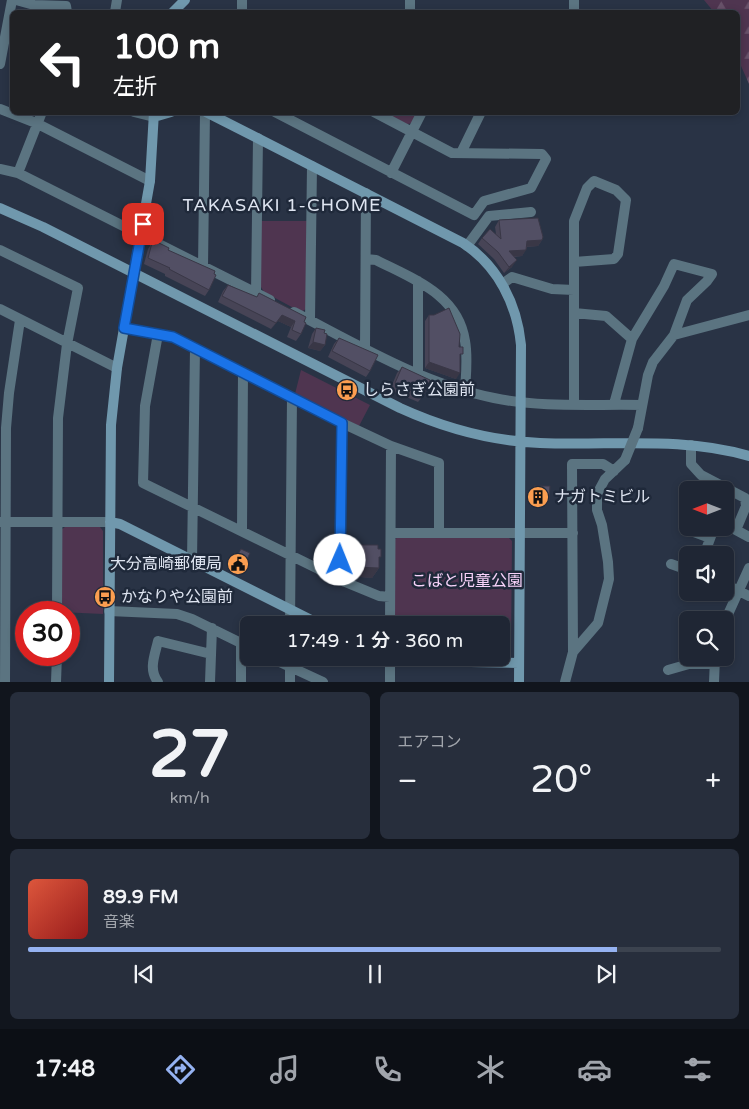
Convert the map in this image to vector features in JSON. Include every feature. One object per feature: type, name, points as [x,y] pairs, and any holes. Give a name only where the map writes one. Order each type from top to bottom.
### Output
[{"type":"street","points":[[0,64],[2,42],[12,0]]},
{"type":"street","points":[[16,0],[34,5],[66,6],[67,10]]},
{"type":"street","points":[[175,10],[185,0]]},
{"type":"street","points":[[15,115],[36,123],[150,181]]},
{"type":"street","points":[[18,173],[40,115]]},
{"type":"street","points":[[109,682],[111,425],[117,368],[150,181],[154,115]]},
{"type":"street","points":[[203,266],[205,115]]},
{"type":"street","points":[[211,115],[467,246],[484,260],[502,284],[515,312],[520,331],[519,682]]},
{"type":"street","points":[[286,115],[391,173],[474,215],[484,201],[531,188],[546,159],[542,154],[452,153],[380,115]]},
{"type":"street","points":[[391,173],[420,115]]},
{"type":"street","points":[[461,153],[480,115]]},
{"type":"street","points":[[256,293],[258,138]]},
{"type":"street","points":[[310,320],[312,166]]},
{"type":"street","points":[[0,170],[18,173],[418,374],[465,391],[521,402],[642,405]]},
{"type":"street","points":[[574,262],[614,258],[618,254],[626,200],[616,190],[594,181],[587,188],[574,221],[574,262],[574,403]]},
{"type":"street","points":[[365,348],[366,193]]},
{"type":"street","points":[[0,208],[43,227],[134,275],[419,417],[456,429],[520,442],[691,445],[749,456]]},
{"type":"street","points":[[467,246],[489,216],[531,212]]},
{"type":"street","points":[[0,250],[78,288],[67,344],[58,418],[57,601]]},
{"type":"street","points":[[366,259],[376,260],[418,281],[440,294],[448,303],[462,326],[466,352],[465,391]]},
{"type":"street","points":[[573,652],[594,628],[602,610],[609,570],[602,525],[597,510],[597,494],[605,479],[626,460],[638,428],[653,362],[674,335],[687,300],[712,274],[674,264],[664,286],[632,339],[614,404]]},
{"type":"street","points":[[502,284],[512,277],[552,290],[574,290]]},
{"type":"street","points":[[418,281],[418,374]]},
{"type":"street","points":[[0,310],[117,368]]},
{"type":"street","points":[[574,313],[606,316],[632,339]]},
{"type":"street","points":[[674,335],[749,315]]},
{"type":"street","points":[[5,682],[3,522],[8,402],[20,320]]},
{"type":"street","points":[[124,328],[173,337],[342,423],[391,446],[439,463],[439,533]]},
{"type":"street","points":[[158,334],[145,406],[143,483],[242,530],[340,580],[380,596],[390,597]]},
{"type":"street","points":[[192,561],[195,348]]},
{"type":"street","points":[[242,530],[243,372]]},
{"type":"street","points":[[290,616],[292,397]]},
{"type":"street","points":[[340,580],[342,423]]},
{"type":"street","points":[[691,445],[691,464],[700,476],[744,498],[746,506],[736,530],[749,536]]},
{"type":"street","points":[[390,616],[391,446]]},
{"type":"street","points":[[565,682],[573,652],[572,464],[603,464],[614,471]]},
{"type":"street","points":[[3,522],[110,522],[120,524],[301,616]]},
{"type":"street","points":[[390,532],[573,533]]},
{"type":"street","points":[[671,564],[679,567]]},
{"type":"street","points":[[729,611],[749,568]]},
{"type":"street","points":[[734,589],[749,596]]},
{"type":"street","points":[[109,611],[170,613],[192,619],[240,642]]},
{"type":"street","points":[[210,682],[212,628]]},
{"type":"street","points":[[158,682],[152,667],[158,641],[211,654]]},
{"type":"street","points":[[510,663],[519,663]]},
{"type":"street","points":[[56,666],[56,682]]},
{"type":"street","points":[[241,682],[243,666]]},
{"type":"street","points":[[290,666],[290,682]]},
{"type":"street","points":[[296,666],[322,682]]},
{"type":"street","points":[[390,666],[390,682]]},
{"type":"street","points":[[668,670],[682,666]]},
{"type":"street","points":[[714,666],[714,682]]},
{"type":"green space","points":[[704,0],[749,0],[749,84],[740,64],[740,10],[712,10]]},
{"type":"green space","points":[[389,115],[417,115],[413,123],[407,124]]},
{"type":"green space","points":[[261,221],[307,221],[306,309],[301,312],[264,292],[261,287]]},
{"type":"green space","points":[[301,370],[370,405],[359,426],[295,394]]},
{"type":"green space","points":[[65,527],[100,527],[103,531],[103,614],[80,613],[80,601],[60,601],[61,530]]},
{"type":"green space","name":"こばと児童公園","points":[[398,537],[508,537],[512,541],[511,652],[510,616],[393,616],[394,540]]},
{"type":"building","points":[[538,218],[543,237],[542,240],[527,241],[526,250],[509,251],[517,260],[509,267],[498,252],[482,238],[490,229],[501,239],[499,220]]},
{"type":"building","points":[[157,242],[169,248],[168,250],[215,271],[214,274],[216,275],[209,290],[148,258],[152,243],[155,245]]},
{"type":"building","points":[[228,285],[257,297],[259,293],[306,317],[304,322],[306,323],[301,334],[292,330],[295,321],[282,315],[276,323],[222,296]]},
{"type":"building","points":[[449,308],[460,334],[459,347],[463,347],[463,354],[460,354],[460,373],[429,362],[429,315],[434,315]]},
{"type":"building","points":[[316,328],[325,330],[324,333],[327,334],[325,345],[313,342]]},
{"type":"building","points":[[339,338],[378,355],[370,371],[332,351]]},
{"type":"building","points":[[402,367],[430,380],[423,396],[395,383]]},
{"type":"building","points":[[534,486],[550,486],[549,500],[534,500]]},
{"type":"building","points":[[355,545],[378,545],[378,549],[381,549],[379,568],[355,567]]},
{"type":"building","points":[[241,549],[250,553],[244,566],[234,561]]},
{"type":"place","name":"しらさぎ公園前","points":[[347,390]]},
{"type":"place","name":"ナガトミビル","points":[[538,497]]},
{"type":"place","name":"大分高崎郵便局","points":[[238,564]]},
{"type":"place","name":"かなりや公園前","points":[[105,597]]},
{"type":"district","name":"TAKASAKI 1-CHOME","points":[[282,205]]},
{"type":"route","points":[[143,224],[124,328],[173,337],[342,423],[340,560]]}]
